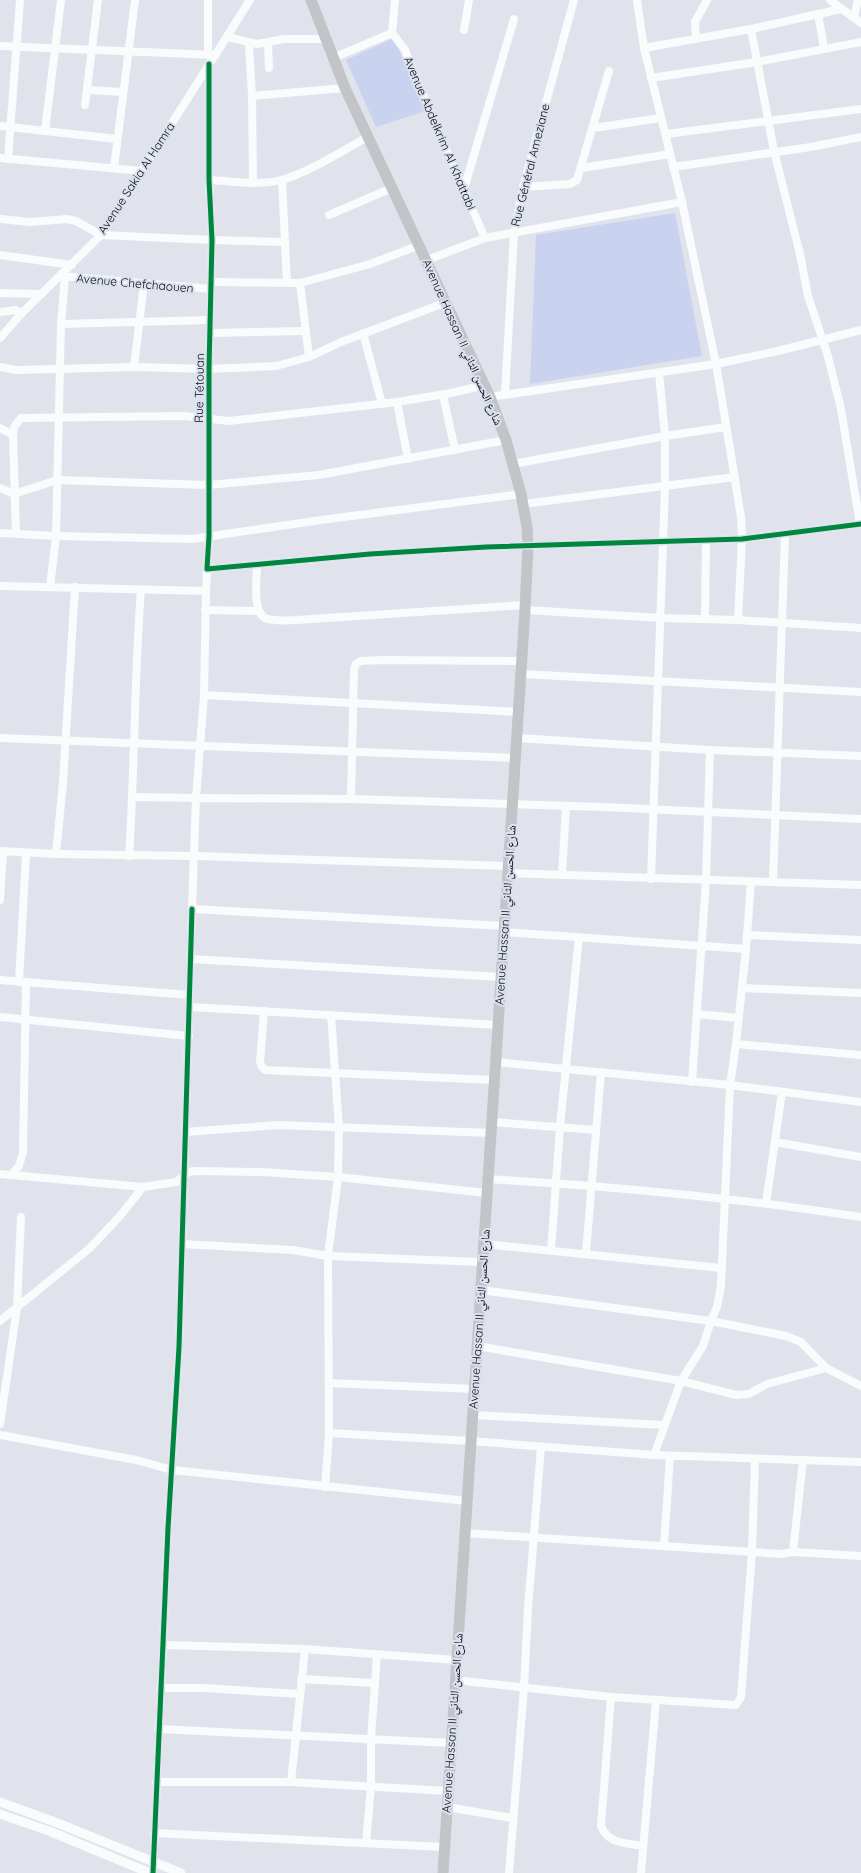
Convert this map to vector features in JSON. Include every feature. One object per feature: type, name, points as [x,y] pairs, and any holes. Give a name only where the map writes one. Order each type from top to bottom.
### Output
[{"type":"main road","name":"Avenue Hassan II شارع الحسن الثاني","points":[[311,0],[345,88],[490,396],[506,440],[522,499],[528,546],[443,1873]]},
{"type":"street","points":[[20,0],[10,127],[4,159],[142,171]]},
{"type":"street","points":[[45,130],[62,0]]},
{"type":"street","points":[[85,105],[98,0]]},
{"type":"street","points":[[114,168],[135,0]]},
{"type":"street","points":[[0,46],[130,50],[212,55],[208,0]]},
{"type":"street","name":"Avenue Sakia Al Hamra","points":[[0,338],[22,313],[62,276],[102,234],[209,64],[212,55],[228,37],[250,0]]},
{"type":"street","points":[[334,58],[392,33],[395,0]]},
{"type":"street","points":[[464,30],[470,0]]},
{"type":"street","name":"Rue Général Ameziane","points":[[506,394],[514,234],[523,187],[574,0]]},
{"type":"street","points":[[638,0],[644,48],[682,202],[716,364],[741,517],[742,539],[738,620]]},
{"type":"street","points":[[696,38],[695,22],[707,0]]},
{"type":"street","points":[[830,0],[861,23]]},
{"type":"street","points":[[854,17],[858,0]]},
{"type":"street","points":[[644,48],[751,29],[841,9]]},
{"type":"street","points":[[818,14],[824,48]]},
{"type":"street","points":[[464,189],[514,19]]},
{"type":"street","points":[[207,569],[370,554],[486,547],[742,539],[861,524],[841,409],[808,296],[800,254],[774,151],[751,29]]},
{"type":"street","name":"Avenue Abdelkrim Al Khattabi","points":[[392,33],[404,50],[485,238]]},
{"type":"street","points":[[228,37],[249,43],[268,44],[284,39],[326,39]]},
{"type":"street","points":[[651,78],[757,62],[861,42]]},
{"type":"street","points":[[249,43],[253,182]]},
{"type":"street","points":[[268,44],[269,68]]},
{"type":"street","points":[[209,64],[208,180],[253,182],[282,180],[368,138]]},
{"type":"street","points":[[523,187],[574,182],[579,177],[609,71]]},
{"type":"street","points":[[252,96],[345,88]]},
{"type":"street","points":[[87,90],[123,92]]},
{"type":"street","points":[[666,134],[861,109]]},
{"type":"street","points":[[593,128],[662,118]]},
{"type":"street","points":[[0,126],[117,139]]},
{"type":"street","points":[[673,167],[810,147],[861,137]]},
{"type":"street","points":[[582,168],[670,154]]},
{"type":"street","name":"Rue Tétouan","points":[[151,1873],[154,1862],[158,1729],[185,1176],[196,798],[204,695],[205,610],[209,536],[209,369],[212,240],[208,180]]},
{"type":"street","points":[[282,180],[287,283]]},
{"type":"street","points":[[329,214],[392,188]]},
{"type":"street","points":[[427,260],[485,238],[682,202]]},
{"type":"street","points":[[0,219],[30,222],[67,219],[76,221],[102,234],[285,242]]},
{"type":"street","name":"Avenue Chefchaouen","points":[[62,276],[211,286],[300,283],[370,264],[420,245]]},
{"type":"street","points":[[0,255],[72,264]]},
{"type":"street","points":[[50,587],[56,536],[62,276]]},
{"type":"street","points":[[134,367],[144,283]]},
{"type":"street","points":[[300,283],[309,357]]},
{"type":"street","points":[[0,293],[41,294]]},
{"type":"street","points":[[0,367],[16,370],[134,367],[209,369],[276,366],[309,357],[363,333],[447,302]]},
{"type":"street","points":[[0,312],[16,310],[22,313]]},
{"type":"street","points":[[61,324],[210,320]]},
{"type":"street","points":[[490,396],[716,364],[822,341],[861,330]]},
{"type":"street","points":[[210,333],[306,331]]},
{"type":"street","points":[[363,333],[382,404]]},
{"type":"street","points":[[651,879],[665,485],[664,436],[659,373]]},
{"type":"street","points":[[16,533],[13,435],[14,427],[20,418],[184,416],[228,420],[397,402],[443,395],[485,385]]},
{"type":"street","points":[[443,395],[455,450]]},
{"type":"street","points":[[397,402],[408,459]]},
{"type":"street","points":[[513,464],[664,436],[726,427]]},
{"type":"street","points":[[0,428],[13,435]]},
{"type":"street","points":[[0,488],[14,494],[57,480],[208,485],[319,475],[506,440]]},
{"type":"street","points":[[0,533],[192,539],[321,520],[734,477]]},
{"type":"street","points":[[773,882],[785,534]]},
{"type":"street","points":[[705,619],[706,540]]},
{"type":"street","points":[[257,565],[256,602],[258,610],[264,617],[272,620],[525,607],[661,618],[738,620],[861,628]]},
{"type":"street","points":[[0,586],[206,591]]},
{"type":"street","points":[[56,854],[76,587]]},
{"type":"street","points":[[129,856],[133,797],[135,655],[140,590]]},
{"type":"street","points":[[205,610],[258,610]]},
{"type":"street","points":[[351,799],[354,669],[356,664],[361,661],[522,661]]},
{"type":"street","points":[[521,674],[861,692]]},
{"type":"street","points":[[204,695],[518,712]]},
{"type":"street","points":[[0,738],[352,750],[515,758]]},
{"type":"street","points":[[517,738],[710,750],[861,756]]},
{"type":"street","points":[[692,1082],[706,880],[710,750]]},
{"type":"street","points":[[133,797],[351,799],[653,809],[861,819]]},
{"type":"street","points":[[562,875],[566,806]]},
{"type":"street","points":[[0,900],[2,851],[129,856],[195,856],[508,870],[562,875],[651,879],[861,885]]},
{"type":"street","points":[[11,1175],[19,1166],[23,1152],[25,1019],[22,982],[26,853]]},
{"type":"street","points":[[654,1455],[681,1381],[703,1346],[719,1297],[730,1086],[739,1018],[751,882]]},
{"type":"street","points":[[192,909],[504,929],[579,937],[746,949]]},
{"type":"street","points":[[747,935],[861,940]]},
{"type":"street","points":[[551,1250],[560,1127],[579,937]]},
{"type":"street","points":[[191,959],[501,976]]},
{"type":"street","points":[[0,980],[189,995]]},
{"type":"street","points":[[742,988],[861,993]]},
{"type":"street","points":[[190,1007],[498,1025]]},
{"type":"street","points":[[264,1011],[260,1062],[265,1070],[494,1080]]},
{"type":"street","points":[[697,1014],[739,1018]]},
{"type":"street","points":[[326,1487],[330,1433],[328,1256],[338,1177],[336,1073],[331,1015]]},
{"type":"street","points":[[0,1016],[189,1036]]},
{"type":"street","points":[[736,1044],[861,1055]]},
{"type":"street","points":[[496,1062],[730,1086],[861,1102]]},
{"type":"street","points":[[586,1253],[601,1072]]},
{"type":"street","points":[[766,1202],[782,1092]]},
{"type":"street","points":[[186,1132],[278,1125],[338,1127],[560,1127],[596,1130]]},
{"type":"street","points":[[775,1142],[861,1157]]},
{"type":"street","points":[[0,1174],[143,1187],[176,1182],[194,1171],[262,1172],[338,1177],[487,1193]]},
{"type":"street","points":[[488,1179],[556,1183],[766,1202],[861,1217]]},
{"type":"street","points":[[0,1321],[90,1248],[120,1216],[143,1187]]},
{"type":"street","points":[[0,1424],[18,1308],[22,1217]]},
{"type":"street","points":[[182,1244],[294,1250],[328,1256],[482,1262]]},
{"type":"street","points":[[484,1244],[721,1268]]},
{"type":"street","points":[[481,1290],[711,1321],[786,1336],[801,1342],[826,1368],[861,1386]]},
{"type":"street","points":[[477,1346],[681,1381],[736,1395],[744,1395],[767,1384],[826,1368]]},
{"type":"street","points":[[329,1383],[474,1388]]},
{"type":"street","points":[[472,1415],[665,1425]]},
{"type":"street","points":[[330,1433],[670,1456],[861,1462]]},
{"type":"street","points":[[0,1436],[136,1460],[172,1470],[467,1501]]},
{"type":"street","points":[[509,1873],[541,1446]]},
{"type":"street","points":[[664,1546],[670,1456]]},
{"type":"street","points":[[455,1680],[611,1697],[736,1705],[739,1702],[752,1552],[755,1459]]},
{"type":"street","points":[[793,1552],[802,1460]]},
{"type":"street","points":[[465,1533],[782,1554],[793,1552],[861,1556]]},
{"type":"street","points":[[163,1644],[305,1649],[456,1660]]},
{"type":"street","points":[[291,1782],[305,1649]]},
{"type":"street","points":[[366,1843],[371,1787],[371,1739],[377,1655]]},
{"type":"street","points":[[302,1678],[375,1683]]},
{"type":"street","points":[[160,1688],[203,1688],[300,1694]]},
{"type":"street","points":[[611,1697],[601,1826],[604,1834],[609,1839],[643,1846]]},
{"type":"street","points":[[641,1873],[656,1700]]},
{"type":"street","points":[[158,1729],[451,1743]]},
{"type":"street","points":[[156,1782],[291,1782],[448,1791]]},
{"type":"street","points":[[0,1802],[181,1873]]},
{"type":"street","points":[[447,1807],[512,1818]]},
{"type":"street","points":[[0,1814],[49,1831],[151,1873]]},
{"type":"street","points":[[154,1833],[444,1847]]},
{"type":"shaded area","points":[[394,38],[426,111],[376,127],[346,60]]},
{"type":"shaded area","points":[[675,213],[702,356],[530,384],[536,235]]},
{"type":"cycle path","points":[[209,64],[209,180],[212,240],[207,569],[370,554],[486,547],[742,539],[861,524]]},
{"type":"cycle path","points":[[153,1873],[168,1528],[179,1347],[192,909]]}]
